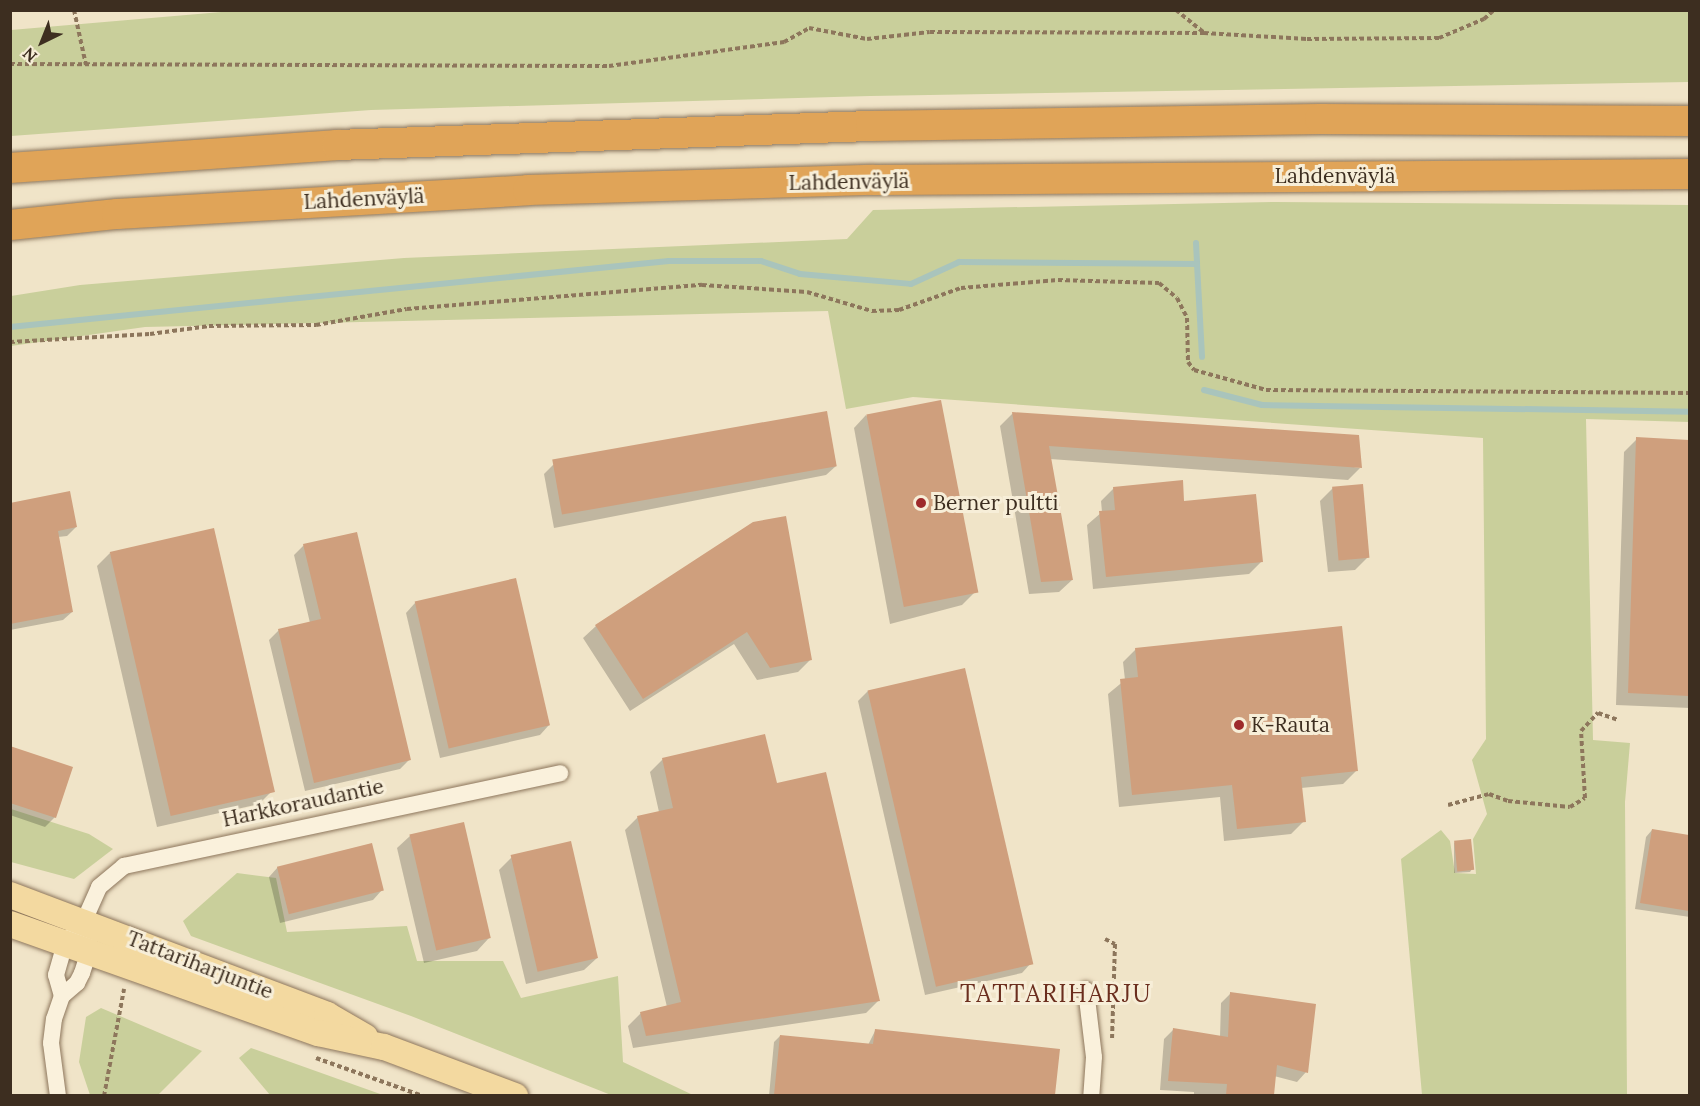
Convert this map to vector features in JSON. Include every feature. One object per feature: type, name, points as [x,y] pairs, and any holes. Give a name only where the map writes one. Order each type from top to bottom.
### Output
[{"type":"highway","points":[[10,168],[361,144],[871,126],[1320,119],[1689,120]]},
{"type":"highway","name":"Lahdenväylä","points":[[10,225],[340,200],[873,180],[1689,174]]},
{"type":"main road","name":"Tattariharjuntie","points":[[10,895],[84,921],[327,1015],[384,1047]]},
{"type":"main road","name":"Tattariharjuntie","points":[[10,924],[318,1033],[384,1047],[515,1095]]},
{"type":"street","name":"Harkkoraudantie","points":[[77,947],[84,921],[99,886],[124,866],[560,772]]},
{"type":"street","points":[[62,996],[77,982],[77,947],[84,921]]},
{"type":"street","points":[[58,1095],[51,1043],[62,996],[56,975],[77,947]]},
{"type":"street","points":[[1086,990],[1094,1057],[1091,1095]]},
{"type":"path","points":[[74,10],[86,65]]},
{"type":"path","points":[[1176,10],[1204,33]]},
{"type":"path","points":[[10,64],[609,66],[784,42],[809,28],[867,39],[930,32],[1204,33],[1307,39],[1439,38],[1484,19],[1494,10]]},
{"type":"path","points":[[10,342],[150,334],[209,326],[316,325],[407,309],[702,285],[807,292],[872,310],[899,310],[961,288],[1069,280],[1159,283],[1177,298],[1186,318],[1188,362],[1194,370],[1266,390],[1689,393]]},
{"type":"path","points":[[1448,805],[1489,794],[1508,801],[1570,807],[1585,798],[1581,731],[1598,713],[1618,720]]},
{"type":"path","points":[[1105,939],[1115,944],[1112,1050]]},
{"type":"path","points":[[104,1095],[124,989]]},
{"type":"green space","points":[[233,11],[1689,11],[1689,82],[870,96],[371,110],[11,136],[11,30]]},
{"type":"green space","points":[[1274,202],[1689,205],[1689,422],[1586,419],[1593,740],[1630,743],[1625,802],[1627,1095],[1422,1095],[1401,859],[1441,830],[1450,841],[1455,873],[1476,874],[1473,839],[1487,814],[1472,760],[1486,739],[1483,438],[913,397],[846,409],[828,311],[145,327],[11,346],[11,296],[80,285],[404,258],[847,239],[873,210]]},
{"type":"green space","points":[[11,809],[89,834],[113,849],[74,879],[11,862]]},
{"type":"green space","points":[[237,873],[276,878],[287,932],[407,926],[417,961],[503,961],[521,998],[618,976],[623,1062],[693,1095],[611,1095],[411,1016],[191,936],[183,921]]},
{"type":"green space","points":[[101,1008],[202,1051],[158,1095],[90,1095],[79,1062],[86,1017]]},
{"type":"green space","points":[[251,1048],[383,1095],[270,1095],[239,1058]]},
{"type":"building","name":"Berner pultti","points":[[941,400],[978,592],[904,607],[866,415]]},
{"type":"building","points":[[827,411],[837,466],[562,515],[552,459]]},
{"type":"building","points":[[1012,412],[1359,435],[1362,468],[1049,446],[1073,580],[1041,582]]},
{"type":"building","points":[[1636,437],[1689,440],[1689,696],[1628,693]]},
{"type":"building","points":[[1183,480],[1184,501],[1256,494],[1263,562],[1106,577],[1099,511],[1115,510],[1113,487]]},
{"type":"building","points":[[1363,484],[1369,558],[1339,560],[1332,487]]},
{"type":"building","points":[[70,491],[77,527],[58,531],[73,612],[10,624],[10,503]]},
{"type":"building","points":[[786,516],[812,660],[770,668],[747,632],[643,699],[595,625],[753,522]]},
{"type":"building","points":[[214,528],[275,792],[171,816],[110,552]]},
{"type":"building","points":[[357,532],[411,760],[314,783],[278,629],[321,619],[303,544]]},
{"type":"building","points":[[516,578],[550,725],[449,749],[415,601]]},
{"type":"building","name":"K-Rauta","points":[[1342,626],[1358,771],[1301,777],[1306,822],[1237,829],[1232,785],[1132,795],[1120,679],[1138,677],[1135,648]]},
{"type":"building","points":[[965,668],[1033,964],[936,987],[868,690]]},
{"type":"building","points":[[765,734],[777,783],[826,772],[880,1001],[646,1036],[640,1012],[681,1002],[637,816],[673,808],[662,758]]},
{"type":"building","points":[[10,746],[73,767],[56,818],[10,803]]},
{"type":"building","points":[[464,822],[491,938],[436,951],[409,835]]},
{"type":"building","points":[[1652,829],[1689,835],[1689,911],[1640,903]]},
{"type":"building","points":[[1471,839],[1474,870],[1457,872],[1454,841]]},
{"type":"building","points":[[571,841],[598,958],[538,972],[511,855]]},
{"type":"building","points":[[372,843],[384,891],[289,914],[277,867]]},
{"type":"building","points":[[1230,992],[1316,1004],[1308,1073],[1277,1065],[1274,1095],[1226,1095],[1227,1084],[1168,1081],[1173,1028],[1228,1037]]},
{"type":"building","points":[[875,1029],[1060,1049],[1055,1095],[774,1095],[780,1035],[873,1044]]},
{"type":"waterway","points":[[1196,243],[1197,264]]},
{"type":"waterway","points":[[10,327],[669,261],[761,261],[800,274],[911,284],[959,262],[1197,264],[1202,357]]},
{"type":"waterway","points":[[1204,390],[1262,405],[1690,412]]},
{"type":"place","name":"Berner pultti","points":[[921,503]]},
{"type":"place","name":"K-Rauta","points":[[1239,725]]},
{"type":"district","name":"TATTARIHARJU","points":[[1056,994]]}]
